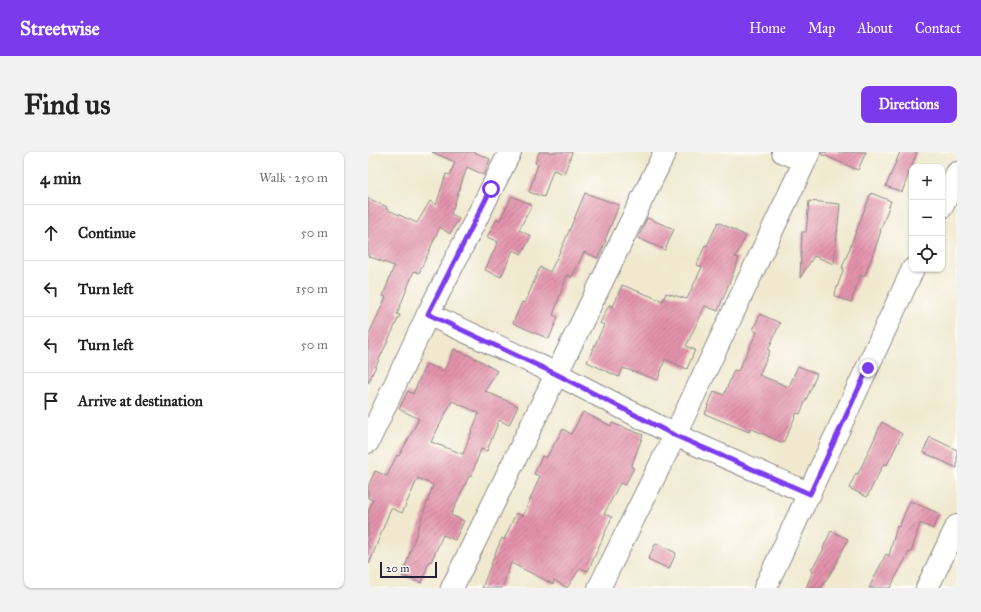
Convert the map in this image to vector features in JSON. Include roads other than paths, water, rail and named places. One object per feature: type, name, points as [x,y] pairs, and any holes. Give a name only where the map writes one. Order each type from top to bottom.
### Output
[{"type":"street","points":[[368,442],[428,314],[510,152]]},
{"type":"street","points":[[452,588],[665,152]]},
{"type":"street","points":[[600,588],[807,156],[783,152]]},
{"type":"street","points":[[945,200],[957,173]]},
{"type":"street","points":[[945,207],[957,213]]},
{"type":"street","points":[[765,588],[810,494],[912,272]]},
{"type":"street","points":[[428,314],[556,374],[674,435],[810,494]]},
{"type":"street","points":[[927,588],[957,526]]}]
